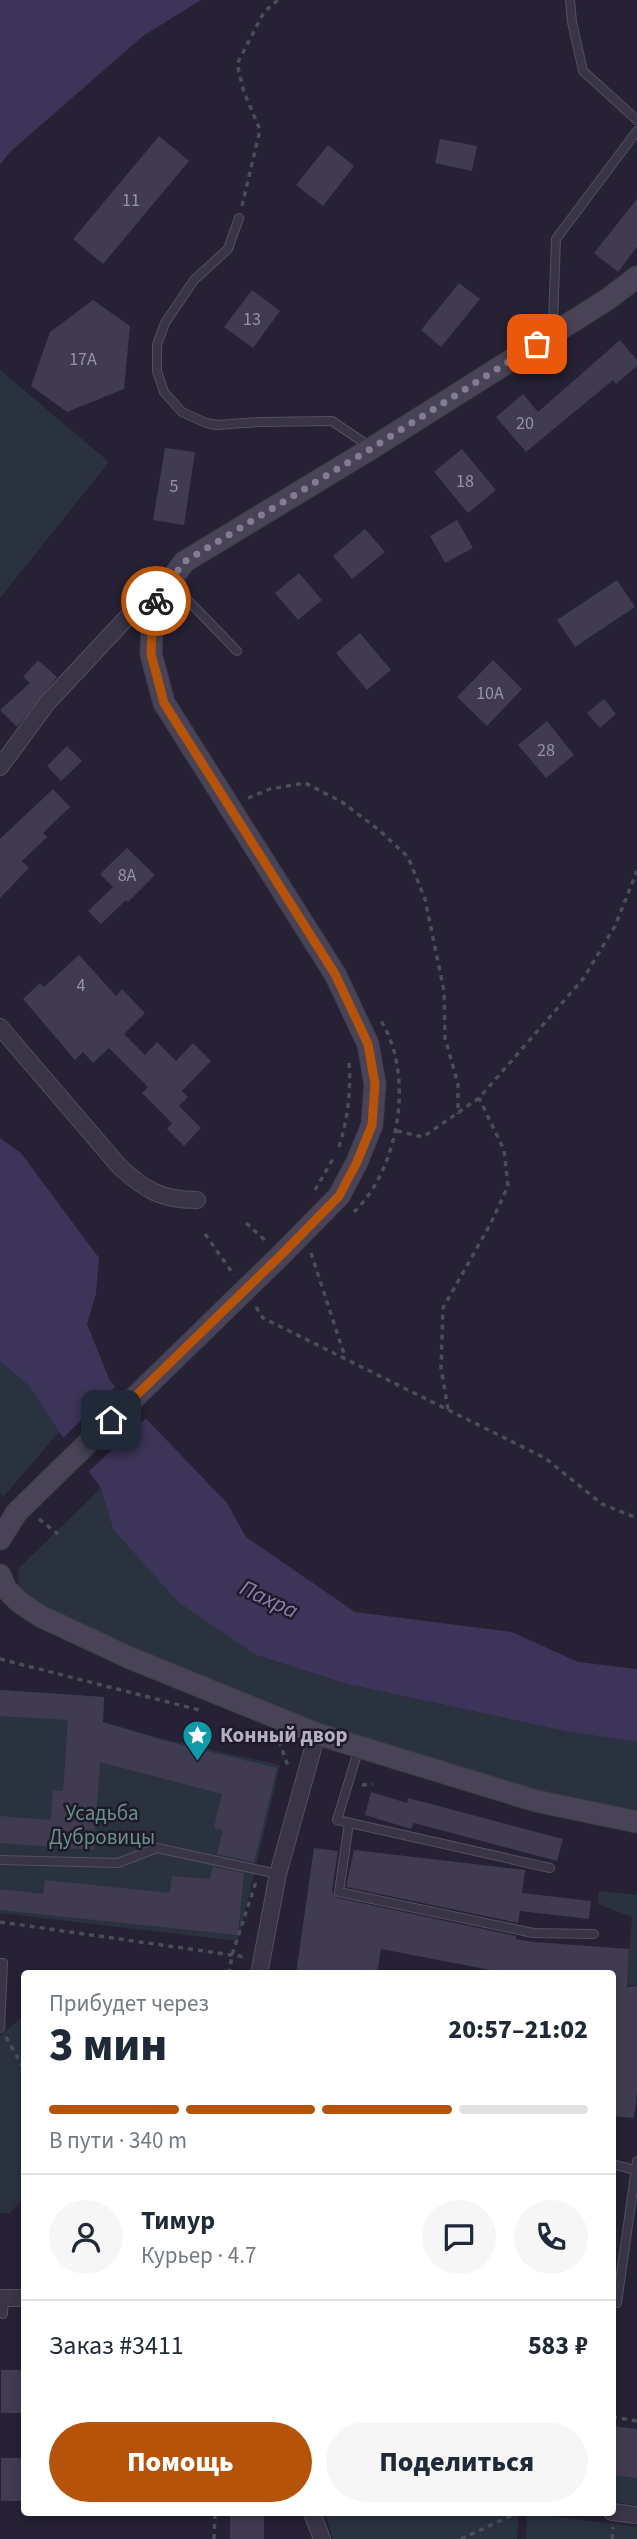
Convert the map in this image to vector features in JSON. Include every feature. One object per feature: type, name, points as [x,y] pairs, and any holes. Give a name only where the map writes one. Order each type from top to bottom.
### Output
[{"type":"main road","points":[[0,1539],[275,1249],[339,1196],[372,1125],[375,1084],[368,1044],[335,974],[164,703],[151,654],[153,605],[184,562],[372,448],[608,299],[637,277]]},
{"type":"main road","points":[[0,1575],[6,1589],[40,1616],[130,1658],[317,1734],[536,1801],[637,1822]]},
{"type":"street","points":[[0,767],[48,702],[75,672],[133,611],[153,605]]},
{"type":"street","points":[[0,1027],[134,1180],[148,1191],[162,1196],[197,1200]]},
{"type":"street","points":[[261,1966],[278,1874],[317,1734]]},
{"type":"street","points":[[2,2304],[21,2299]]},
{"type":"street","points":[[616,2512],[637,2515]]},
{"type":"street","points":[[313,2516],[322,2539]]},
{"type":"lane","points":[[570,0],[583,71],[637,120]]},
{"type":"lane","points":[[553,323],[556,239],[637,131]]},
{"type":"lane","points":[[239,218],[228,248],[194,280],[165,323],[158,345],[157,371],[164,392],[182,412],[206,423],[217,425],[332,421],[372,448]]},
{"type":"lane","points":[[170,582],[237,651]]},
{"type":"lane","points":[[359,1748],[337,1820],[550,1868]]},
{"type":"lane","points":[[349,1823],[340,1892],[533,1933],[594,1934]]},
{"type":"lane","points":[[0,1860],[118,1863],[157,1848],[278,1874]]},
{"type":"lane","points":[[0,1963],[0,2028]]},
{"type":"lane","points":[[616,2164],[636,2165],[617,2303]]},
{"type":"path","points":[[239,218],[260,130],[244,92],[237,64],[264,12],[278,0]]},
{"type":"path","points":[[243,800],[270,789],[304,783],[342,802],[379,830],[408,857],[425,899],[444,991],[445,1038],[458,1084],[458,1114]]},
{"type":"path","points":[[397,1131],[423,1137],[479,1098],[583,979],[615,926],[637,871]]},
{"type":"path","points":[[309,1196],[339,1150],[345,1129],[351,1085],[348,1055]]},
{"type":"path","points":[[448,1409],[442,1368],[443,1308],[491,1223],[508,1186],[504,1150],[479,1098]]},
{"type":"path","points":[[246,1223],[275,1249]]},
{"type":"path","points":[[205,1234],[234,1276]]},
{"type":"path","points":[[311,1253],[345,1359]]},
{"type":"path","points":[[249,1297],[263,1318],[545,1458],[602,1504],[637,1518]]},
{"type":"path","points":[[26,1514],[58,1534]]},
{"type":"path","points":[[0,1659],[214,1714]]},
{"type":"path","points":[[278,1739],[288,1762],[289,1784],[303,1787]]},
{"type":"path","points":[[346,1787],[373,1784]]},
{"type":"path","points":[[0,1922],[261,1966]]},
{"type":"path","points":[[0,2028],[21,2063]]},
{"type":"path","points":[[616,2418],[637,2421]]},
{"type":"path","points":[[214,2539],[215,2516]]},
{"type":"path","points":[[461,2539],[511,2516]]},
{"type":"green space","points":[[0,370],[109,462],[0,598]]},
{"type":"green space","points":[[0,1361],[30,1387],[59,1432],[3,1497],[0,1493]]},
{"type":"green space","points":[[101,1488],[113,1529],[256,1655],[347,1684],[570,1732],[637,1742],[637,1822],[436,1772],[19,1602],[18,1569]]},
{"type":"green space","name":"Усадьба Дубровицы","points":[[0,1690],[104,1697],[103,1722],[163,1739],[280,1765],[238,1941],[0,1913]]},
{"type":"green space","points":[[599,1891],[637,1895],[637,1986],[627,1984],[632,1917],[598,1904]]},
{"type":"green space","points":[[21,2018],[21,2201],[10,2213],[0,2213],[0,2036]]},
{"type":"green space","points":[[616,2426],[637,2429],[637,2505],[616,2502]]},
{"type":"green space","points":[[326,2516],[519,2516],[517,2539],[333,2539]]},
{"type":"green space","points":[[527,2516],[551,2516],[637,2527],[637,2539],[526,2539]]},
{"type":"water","points":[[0,0],[201,0],[143,36],[10,152],[0,165]]},
{"type":"water","name":"Пахра","points":[[0,1138],[21,1153],[99,1258],[96,1294],[87,1324],[110,1381],[227,1503],[246,1537],[355,1612],[512,1632],[578,1662],[637,1669],[637,1742],[570,1732],[347,1684],[256,1655],[178,1602],[113,1529],[101,1488],[59,1432],[30,1387],[0,1361]]},
{"type":"pier","points":[[118,1384],[149,1415],[86,1474],[61,1440]]},
{"type":"building","points":[[159,136],[189,161],[103,264],[73,239]]},
{"type":"building","points":[[440,139],[477,146],[472,171],[435,163]]},
{"type":"building","points":[[328,145],[354,166],[323,206],[296,185]]},
{"type":"building","points":[[637,199],[637,247],[618,272],[594,253]]},
{"type":"building","points":[[459,283],[480,299],[441,347],[421,330]]},
{"type":"building","points":[[252,290],[280,311],[253,348],[224,327]]},
{"type":"building","points":[[93,300],[130,326],[124,389],[67,412],[31,386],[50,332]]},
{"type":"building","points":[[620,340],[637,360],[637,366],[616,384],[613,380],[526,452],[496,417],[523,394],[538,412]]},
{"type":"building","points":[[165,448],[195,452],[184,525],[153,520]]},
{"type":"building","points":[[462,449],[496,490],[468,513],[434,472]]},
{"type":"building","points":[[457,520],[473,548],[445,563],[430,536]]},
{"type":"building","points":[[365,529],[385,552],[352,579],[333,556]]},
{"type":"building","points":[[299,573],[322,600],[298,620],[275,593]]},
{"type":"building","points":[[617,580],[635,607],[575,647],[557,620]]},
{"type":"building","points":[[360,633],[391,670],[367,690],[336,653]]},
{"type":"building","points":[[38,660],[57,677],[17,727],[0,710],[30,683],[23,677]]},
{"type":"building","points":[[493,660],[522,689],[487,726],[457,697]]},
{"type":"building","points":[[604,699],[616,714],[600,728],[587,713]]},
{"type":"building","points":[[547,721],[574,755],[546,778],[518,745]]},
{"type":"building","points":[[67,746],[82,761],[61,781],[47,766]]},
{"type":"building","points":[[53,789],[70,807],[43,833],[47,837],[22,861],[29,868],[0,898],[0,839]]},
{"type":"building","points":[[127,848],[155,875],[101,924],[88,911],[113,887],[100,874]]},
{"type":"building","points":[[79,955],[116,996],[122,989],[145,1013],[124,1034],[145,1055],[157,1042],[176,1061],[193,1043],[211,1061],[182,1091],[188,1097],[179,1106],[201,1128],[184,1146],[167,1129],[172,1123],[142,1093],[148,1087],[109,1048],[93,1063],[83,1052],[75,1060],[23,999],[40,983],[44,987]]},
{"type":"building","points":[[0,1690],[104,1697],[103,1722],[162,1740],[277,1768],[254,1862],[217,1854],[223,1830],[214,1828],[222,1794],[100,1762],[94,1850],[0,1843],[0,1816],[51,1820],[53,1790],[63,1791],[68,1720],[0,1716]]},
{"type":"building","points":[[371,1792],[407,1803],[408,1798],[563,1839],[557,1861],[414,1823],[411,1829],[365,1815]]},
{"type":"building","points":[[314,1848],[338,1851],[332,1891],[338,1898],[516,1936],[516,1939],[629,1949],[627,1987],[637,1986],[637,2091],[634,2118],[616,2116],[616,1970],[490,1970],[381,1949],[378,1970],[297,1970]]},
{"type":"building","points":[[354,1850],[525,1870],[522,1893],[591,1901],[589,1919],[520,1911],[518,1923],[346,1887]]},
{"type":"building","points":[[213,1867],[244,1873],[238,1935],[0,1910],[0,1889],[43,1894],[45,1880],[170,1893],[172,1876],[210,1879]]},
{"type":"building","points":[[1,2370],[21,2370],[21,2413],[1,2413]]},
{"type":"building","points":[[616,2426],[637,2429],[637,2478],[616,2475]]},
{"type":"building","points":[[1,2458],[21,2458],[21,2501],[1,2501]]},
{"type":"building","points":[[230,2516],[264,2516],[264,2539],[230,2539]]},
{"type":"way so far","points":[[156,601],[184,562],[537,344]]},
{"type":"place","name":"Конный двор","points":[[197,1762]]},
{"type":"route","points":[[111,1420],[339,1196],[372,1125],[375,1084],[368,1044],[335,974],[164,703],[151,654],[153,605],[156,601]]}]
